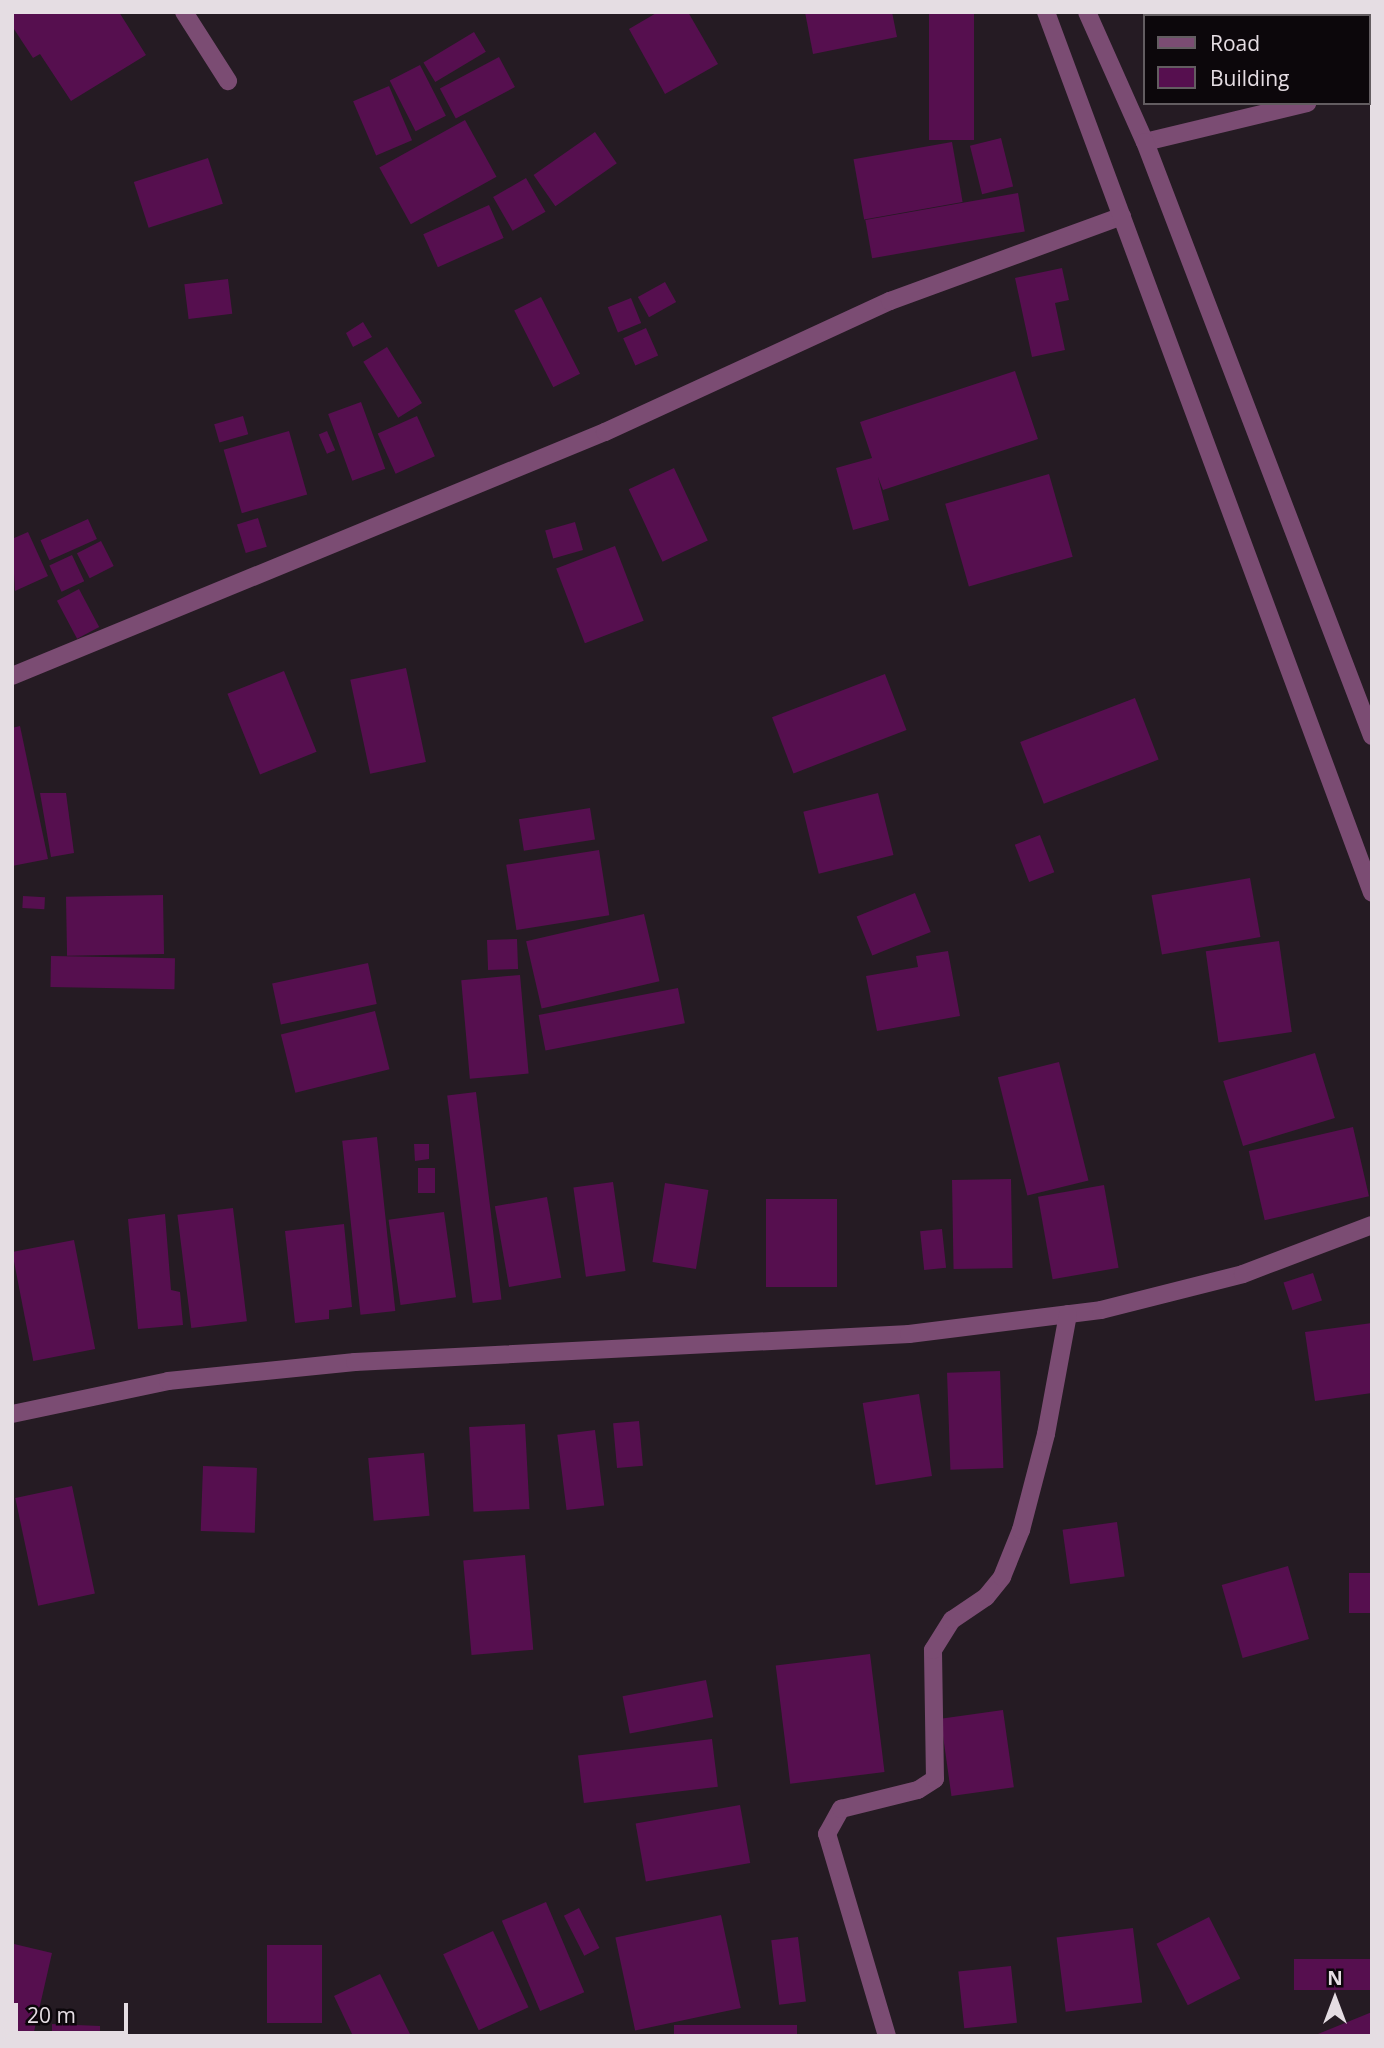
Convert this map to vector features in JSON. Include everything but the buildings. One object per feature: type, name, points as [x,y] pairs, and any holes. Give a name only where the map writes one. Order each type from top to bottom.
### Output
[{"type":"street","points":[[184,12],[228,81]]},
{"type":"street","points":[[1046,12],[1372,893]]},
{"type":"street","points":[[1087,12],[1145,142],[1372,736]]},
{"type":"street","points":[[1145,142],[1299,105]]},
{"type":"street","points":[[12,676],[605,432],[890,301],[1122,216]]},
{"type":"street","points":[[12,1414],[168,1381],[355,1362],[909,1334],[1068,1314],[1244,1274],[1372,1225]]},
{"type":"street","points":[[887,2036],[827,1834],[841,1809],[918,1790],[935,1779],[933,1650],[952,1619],[986,1597],[1002,1577],[1021,1530],[1046,1434],[1068,1314]]}]
